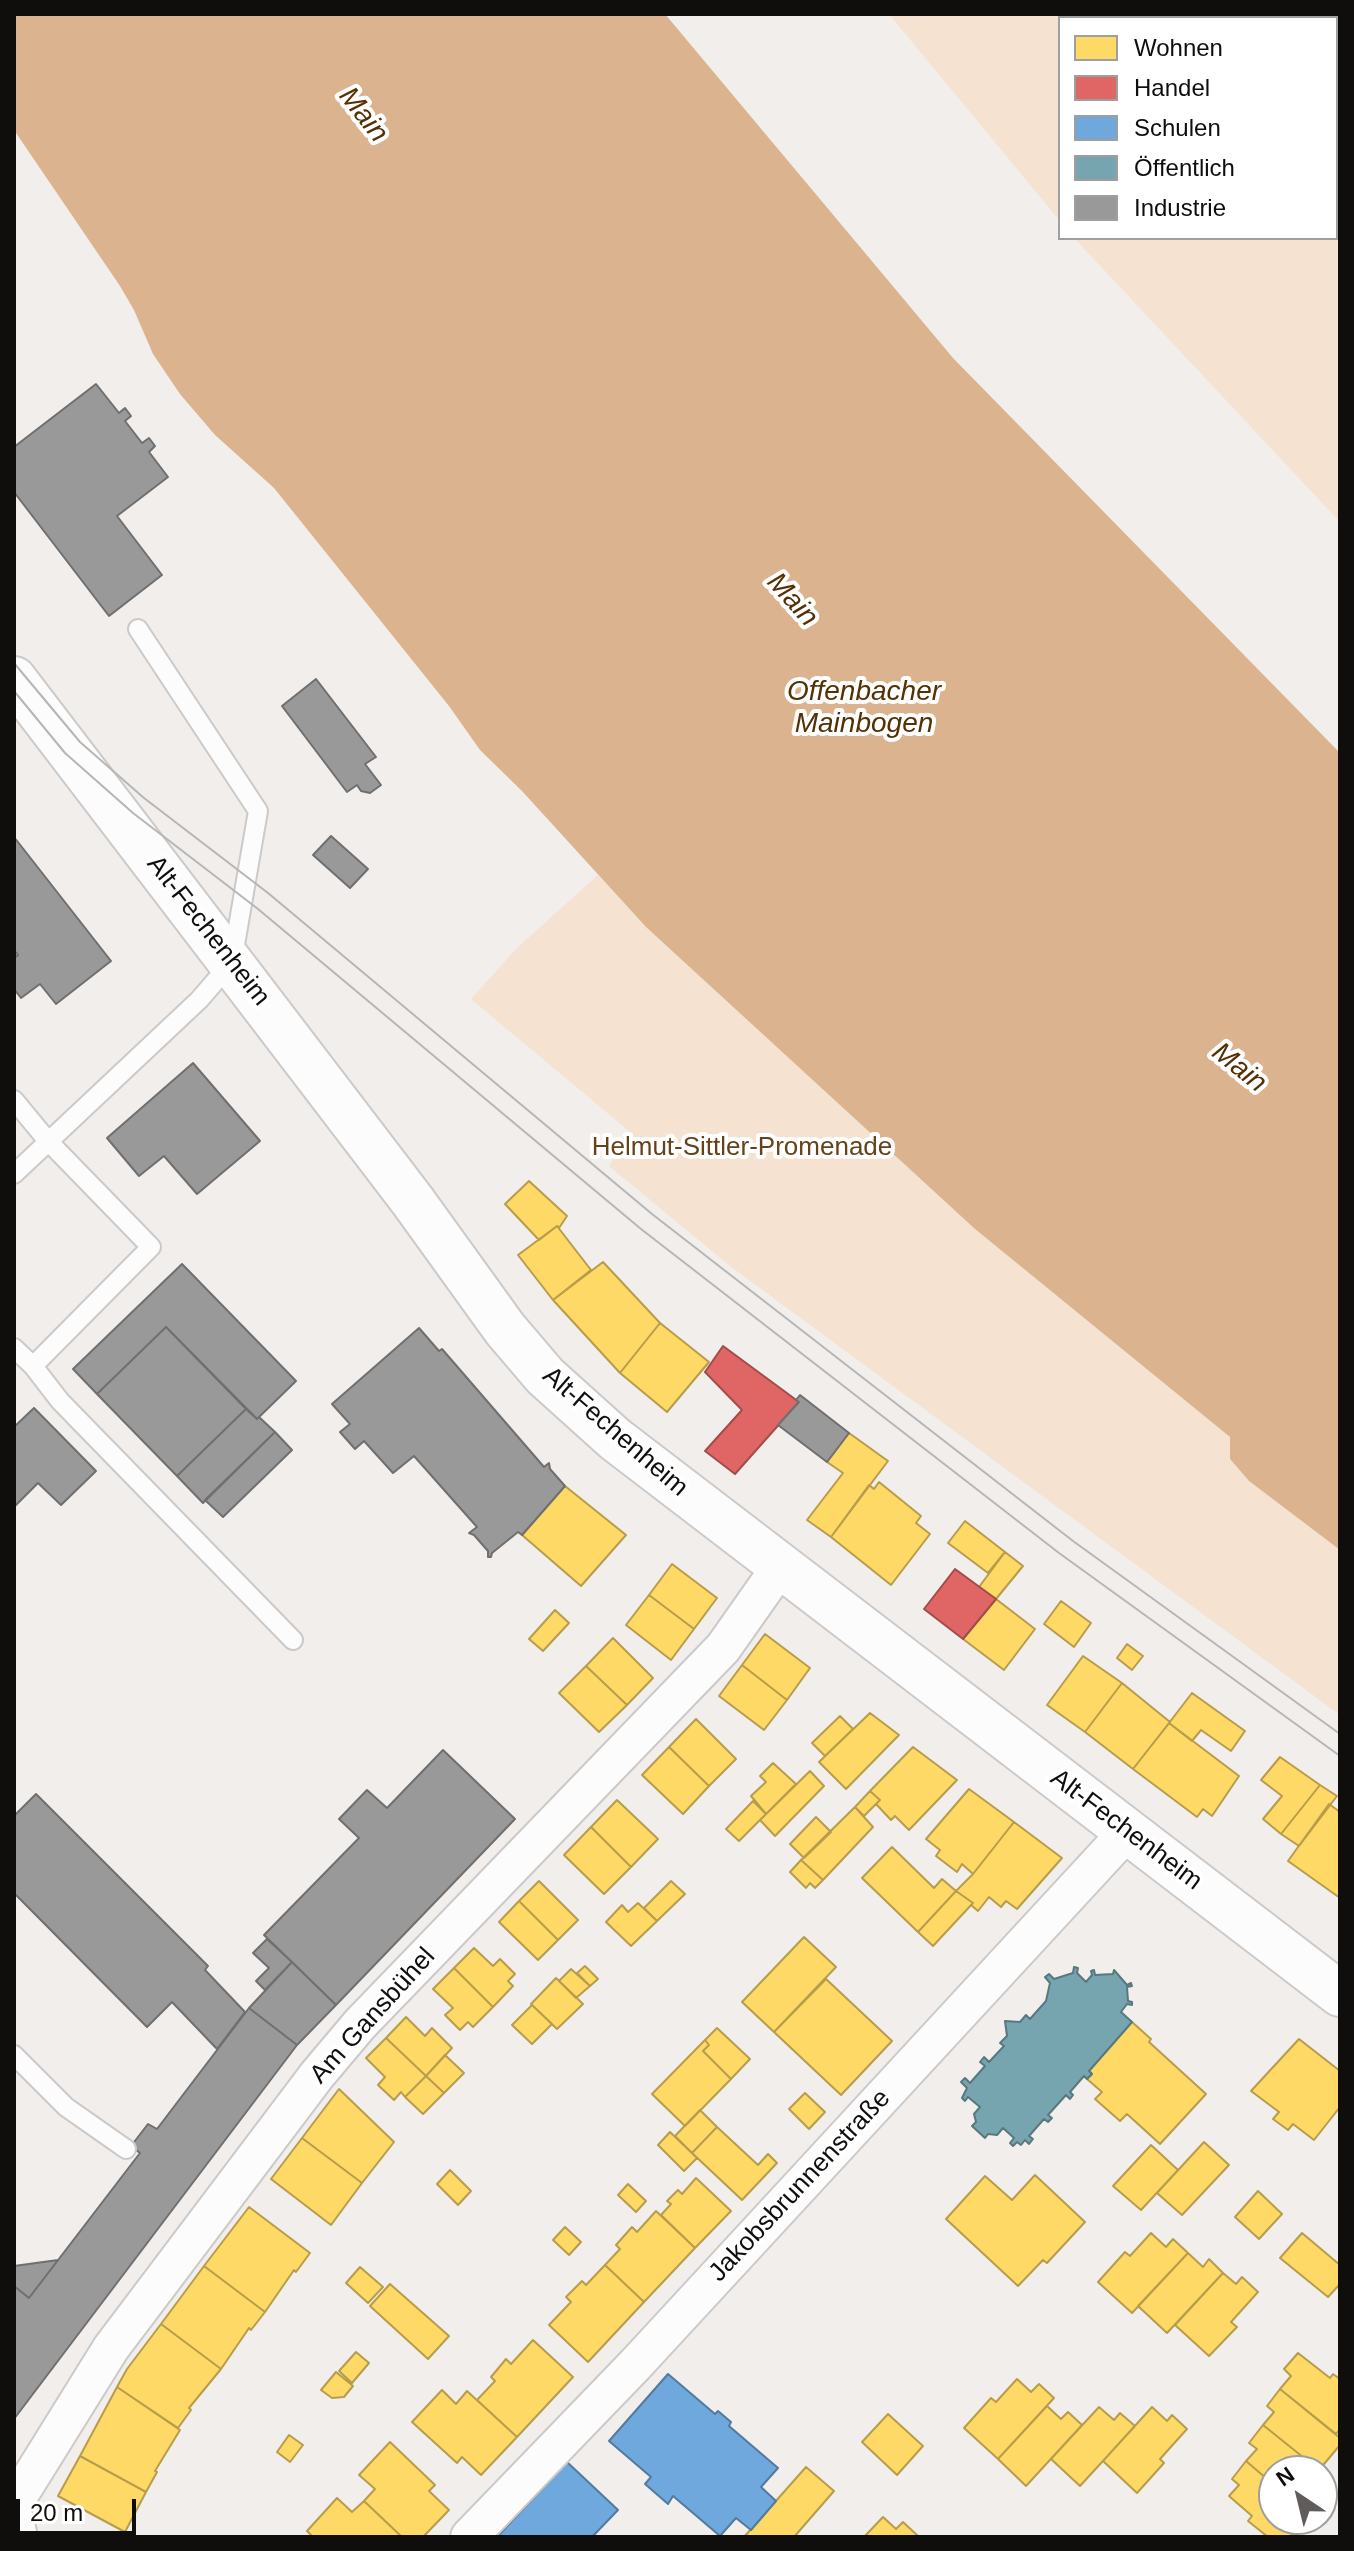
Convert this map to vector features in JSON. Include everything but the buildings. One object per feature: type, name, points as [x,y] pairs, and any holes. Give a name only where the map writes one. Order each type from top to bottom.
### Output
[{"type":"street","name":"Alt-Fechenheim","points":[[14,679],[412,1200],[505,1329],[545,1376],[615,1439],[1340,1994]]},
{"type":"street","name":"Am Gansbühel","points":[[14,2504],[111,2348],[317,2075],[360,2024],[723,1648],[780,1567]]},
{"type":"street","name":"Jakobsbrunnenstraße","points":[[469,2537],[635,2365],[1127,1832]]},
{"type":"street","points":[[14,2515],[19,2537]]},
{"type":"lane","points":[[14,1174],[199,1000],[232,962],[258,811],[138,629]]},
{"type":"lane","points":[[14,1100],[47,1140],[151,1247],[33,1366]]},
{"type":"lane","points":[[14,1348],[33,1366],[60,1401],[293,1640]]},
{"type":"lane","points":[[14,2055],[66,2107],[126,2149]]},
{"type":"green space","points":[[889,14],[1178,16],[1058,16],[1058,219]]},
{"type":"green space","points":[[1338,174],[1340,175],[1340,522],[1076,240],[1338,240]]},
{"type":"green space","name":"Helmut-Sittler-Promenade","points":[[598,875],[646,927],[975,1229],[1230,1437],[1230,1459],[1249,1481],[1340,1550],[1340,1715],[730,1266],[609,1166],[629,1131],[471,999],[518,947]]},
{"type":"water","name":"Offenbacher Mainbogen","points":[[14,14],[665,14],[953,358],[1340,753],[1340,1550],[1249,1481],[1230,1459],[1230,1437],[975,1229],[646,927],[522,791],[480,750],[449,706],[274,488],[215,435],[180,394],[153,354],[120,286],[14,130]]},
{"type":"tram line","points":[[14,663],[80,742],[144,798],[268,893],[652,1214],[1073,1541],[1340,1734]]},
{"type":"tram line","points":[[14,691],[65,753],[133,813],[258,909],[641,1229],[1059,1553],[1340,1756]]},
{"type":"water label","name":"Main","points":[[363,115]]},
{"type":"water label","name":"Main","points":[[792,600]]},
{"type":"water label","name":"Main","points":[[1239,1068]]}]
